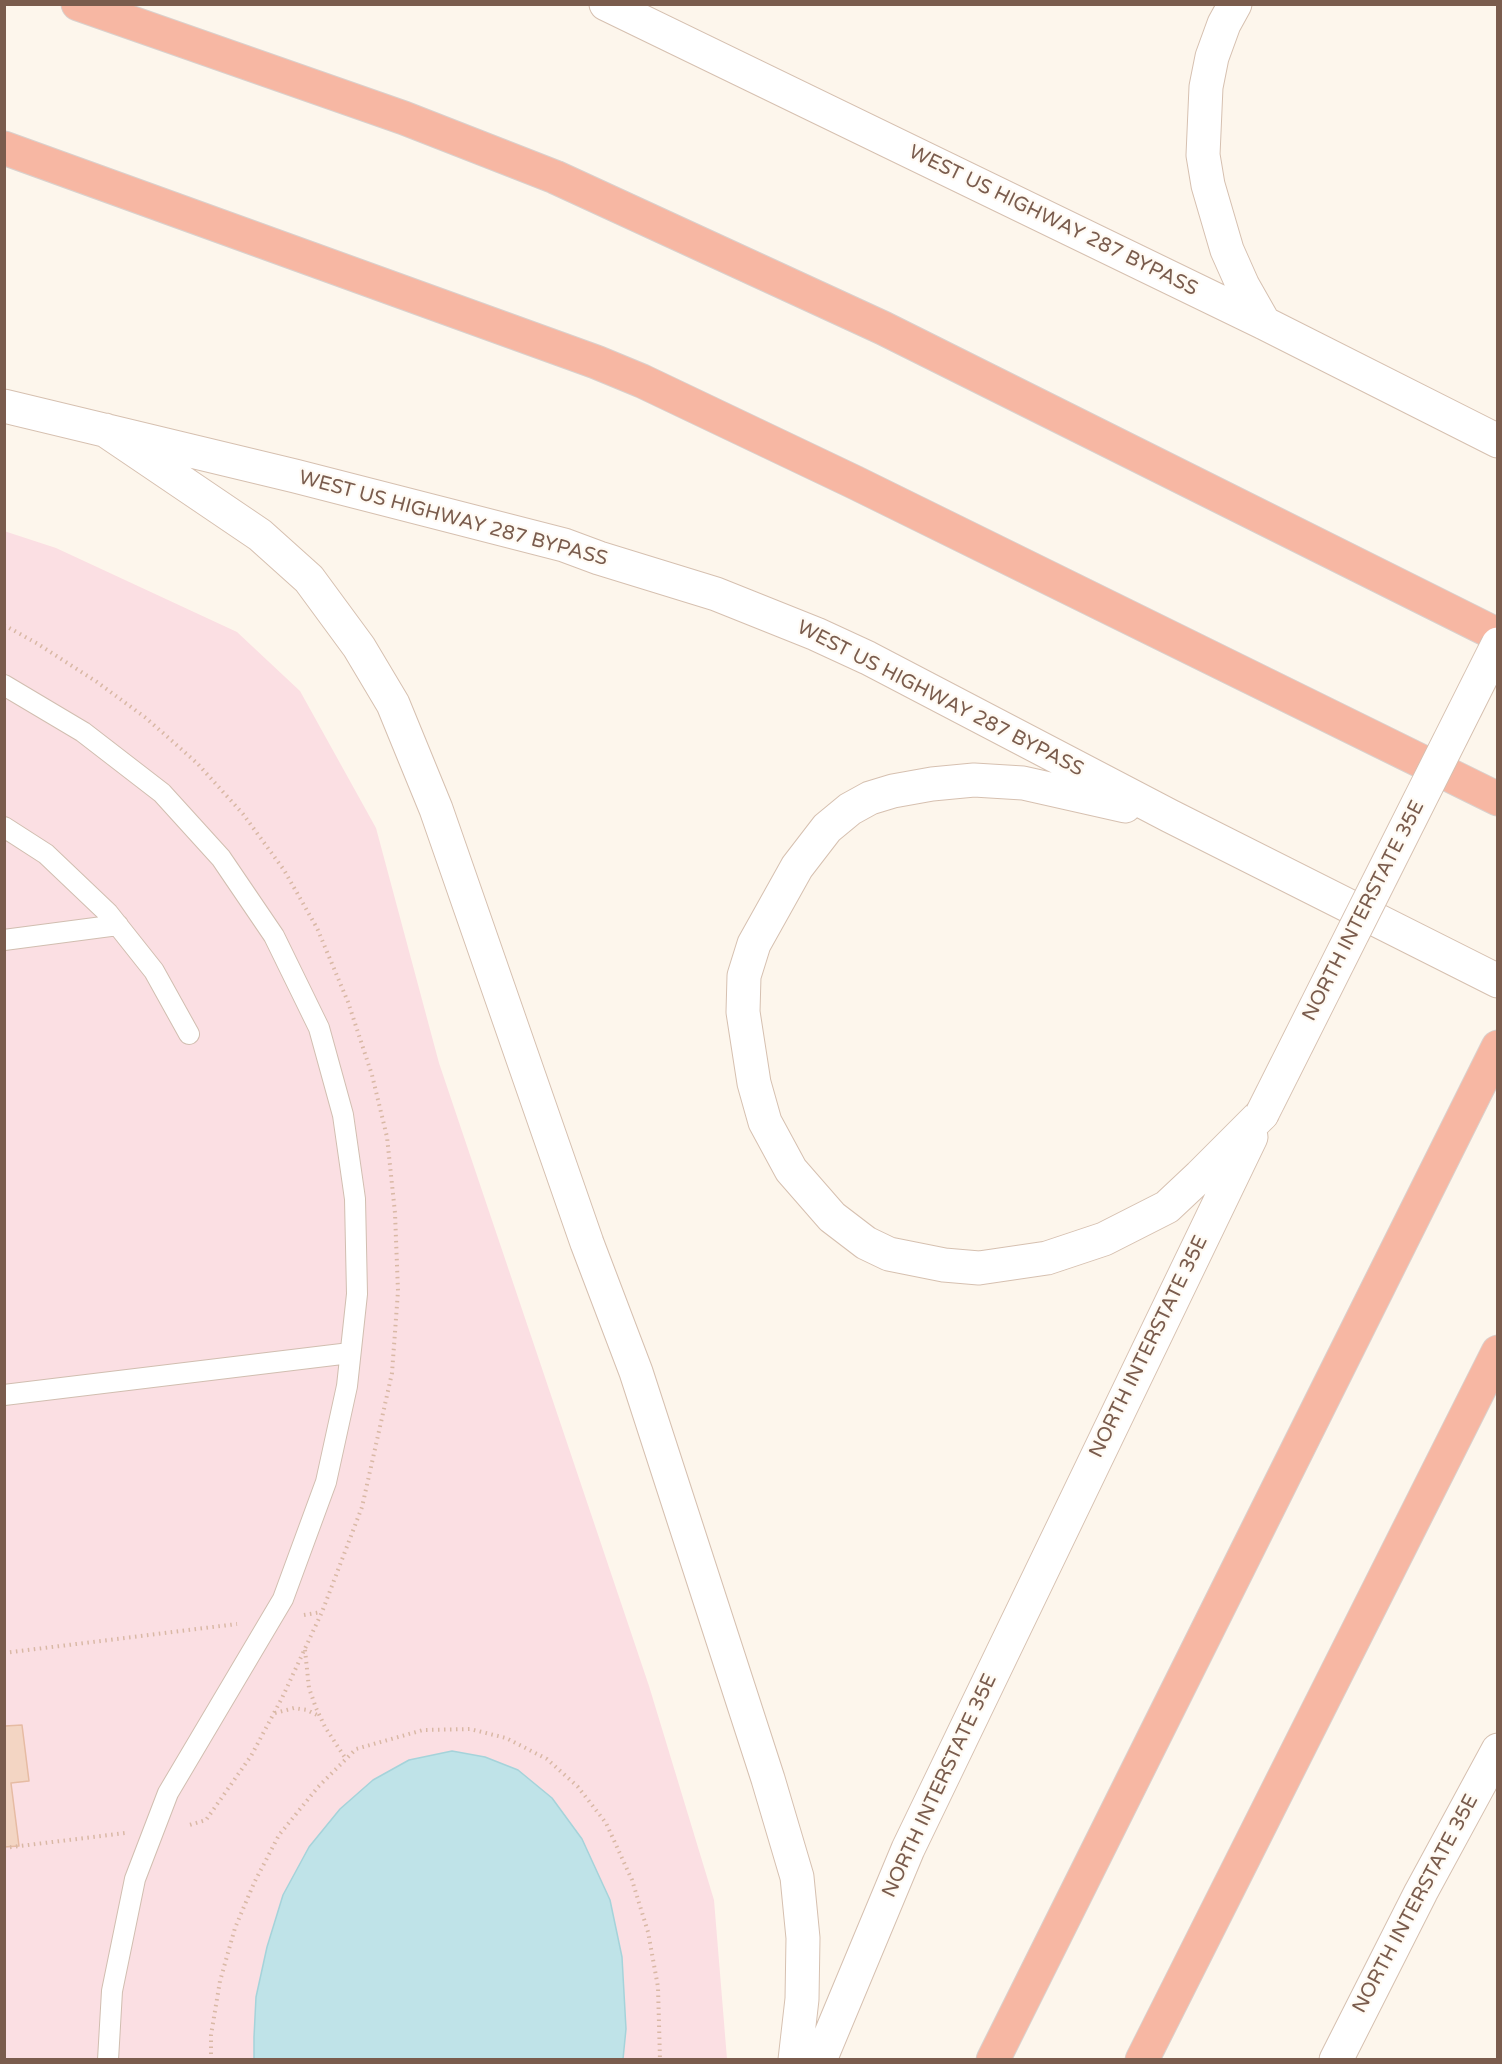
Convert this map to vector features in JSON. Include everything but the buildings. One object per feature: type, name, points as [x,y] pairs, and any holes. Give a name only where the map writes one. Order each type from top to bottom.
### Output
[{"type":"highway","points":[[78,4],[404,118],[555,177],[883,328],[1497,635]]},
{"type":"highway","points":[[4,148],[573,353],[642,381],[854,482],[1497,799]]},
{"type":"highway","points":[[993,2060],[1497,1047]]},
{"type":"highway","points":[[1142,2060],[1497,1352]]},
{"type":"main road","name":"WEST US HIGHWAY 287 BYPASS","points":[[606,4],[1264,323],[1497,441]]},
{"type":"main road","points":[[1235,4],[1224,24],[1212,57],[1206,87],[1203,155],[1208,185],[1227,250],[1243,286],[1264,323]]},
{"type":"main road","name":"WEST US HIGHWAY 287 BYPASS","points":[[4,406],[295,476],[564,545],[716,594],[816,634],[868,658],[1170,816],[1497,981]]},
{"type":"main road","points":[[105,430],[260,535],[309,579],[359,648],[393,704],[436,809],[587,1243],[636,1372],[768,1779],[797,1877],[803,1938],[802,1999],[795,2060]]},
{"type":"main road","name":"NORTH INTERSTATE 35E","points":[[820,2060],[908,1849],[1262,1114],[1497,644]]},
{"type":"main road","points":[[1170,816],[1023,783],[974,780],[893,791],[870,798],[850,809],[827,828],[797,867],[754,944],[744,976],[743,1012],[754,1083],[765,1122],[791,1170],[832,1217],[866,1243],[889,1254],[944,1265],[979,1268],[1047,1258],[1104,1239],[1167,1207],[1262,1114]]},
{"type":"main road","name":"NORTH INTERSTATE 35E","points":[[1336,2060],[1421,1892],[1497,1750]]},
{"type":"lane","points":[[4,685],[82,732],[162,793],[221,858],[274,936],[319,1028],[343,1115],[355,1199],[357,1282],[347,1386],[326,1482],[282,1599],[168,1793],[135,1879],[112,1991],[108,2060]]},
{"type":"lane","points":[[4,827],[46,854],[108,912],[154,971],[189,1034]]},
{"type":"lane","points":[[4,940],[118,925]]},
{"type":"lane","points":[[4,1395],[350,1353]]},
{"type":"path","points":[[4,625],[87,675],[146,718],[197,764],[243,814],[284,870],[317,928],[348,1002],[372,1075],[387,1137],[395,1213],[398,1291],[392,1373],[362,1508],[322,1612],[274,1714],[251,1756],[206,1820],[182,1826]]},
{"type":"path","points":[[4,1653],[244,1623]]},
{"type":"path","points":[[305,1649],[309,1688],[320,1716],[346,1759]]},
{"type":"path","points":[[274,1714],[294,1708],[320,1716]]},
{"type":"path","points":[[210,2060],[211,2035],[220,1981],[235,1928],[254,1883],[279,1835],[318,1787],[356,1749],[423,1730],[470,1729],[506,1738],[547,1759],[578,1787],[606,1823],[632,1880],[648,1932],[658,1987],[660,2060]]},
{"type":"path","points":[[4,1848],[128,1833]]},
{"type":"shaded area","points":[[4,531],[56,548],[237,632],[300,691],[376,828],[439,1063],[649,1686],[714,1900],[727,2059],[5,2059]]},
{"type":"water","points":[[452,1751],[485,1757],[518,1770],[552,1798],[582,1839],[610,1900],[622,1957],[626,2029],[623,2059],[254,2059],[256,1997],[267,1947],[283,1895],[309,1847],[340,1809],[373,1780],[409,1760]]}]
